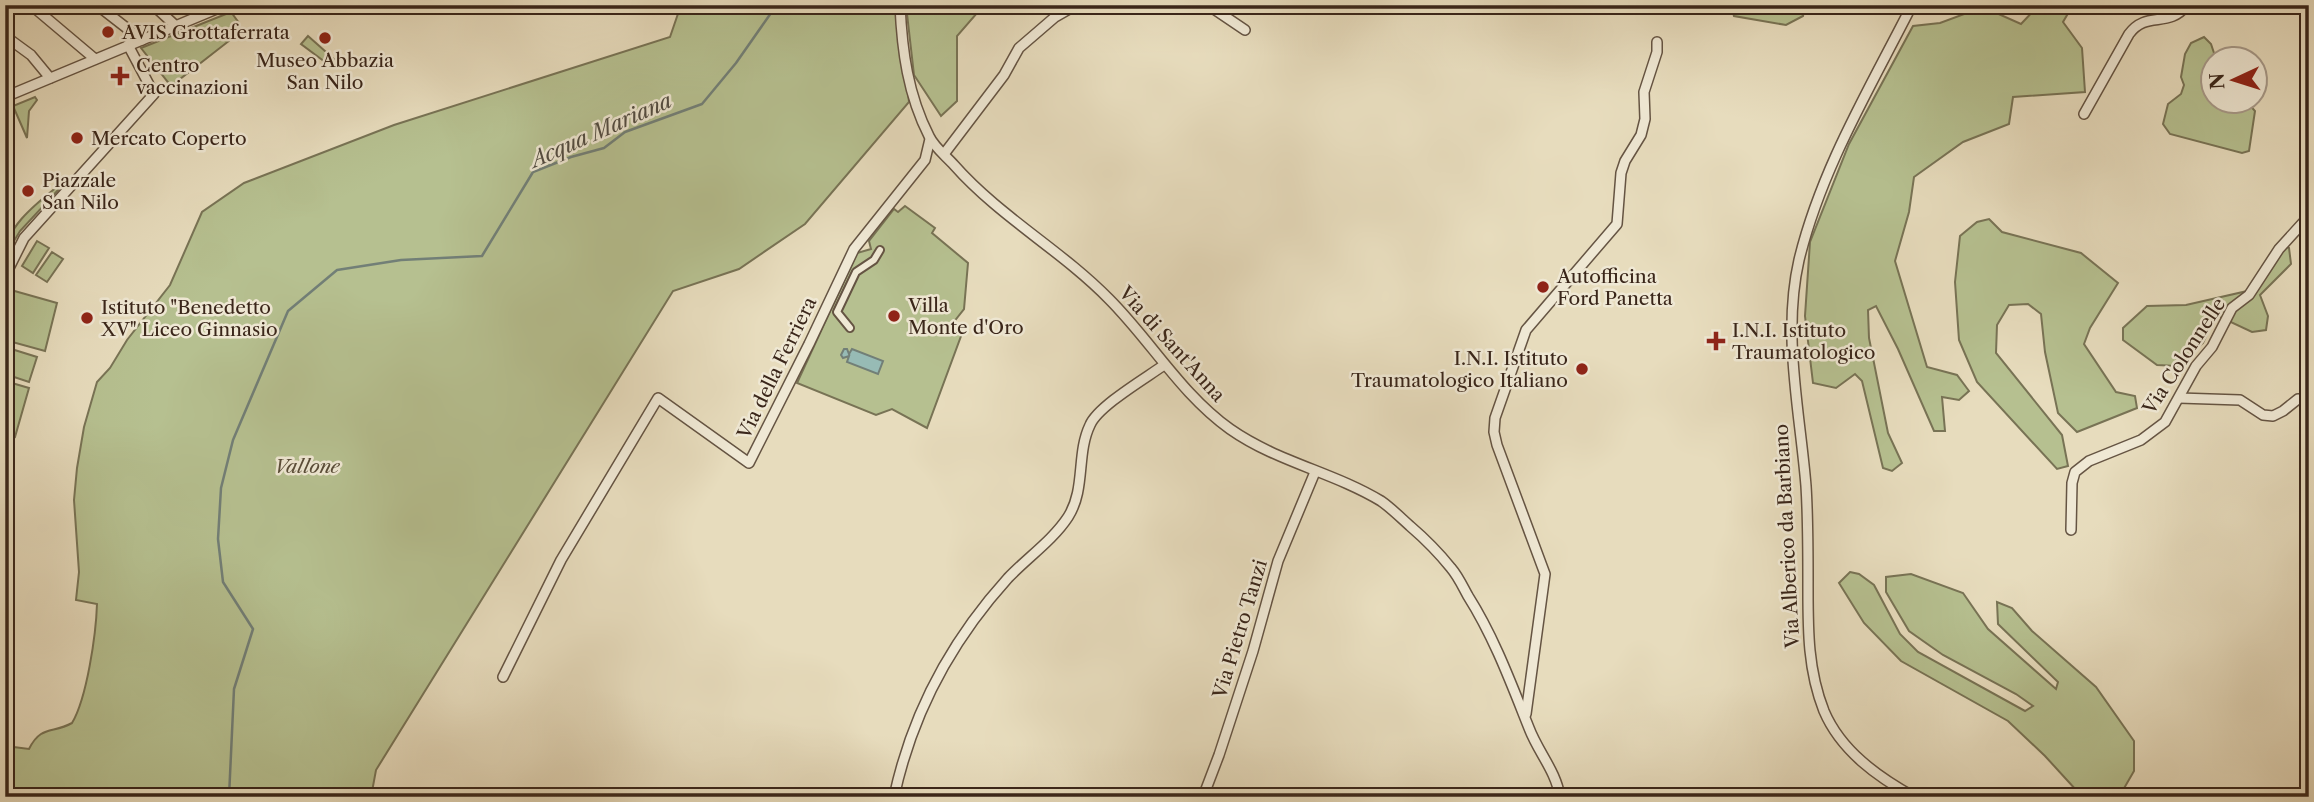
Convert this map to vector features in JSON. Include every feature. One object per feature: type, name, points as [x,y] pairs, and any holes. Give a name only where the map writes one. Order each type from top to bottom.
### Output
[{"type":"street","points":[[31,5],[95,59]]},
{"type":"street","points":[[97,5],[142,40]]},
{"type":"street","points":[[153,5],[177,27]]},
{"type":"street","points":[[5,97],[226,5]]},
{"type":"street","name":"Via di Sant'Anna","points":[[900,5],[905,67],[915,103],[930,139],[944,154],[1005,215],[1087,277],[1127,318],[1164,365],[1204,408],[1232,430],[1268,452],[1315,472],[1345,481],[1384,503],[1419,534],[1452,569],[1485,623],[1530,730],[1555,777],[1560,797]]},
{"type":"street","points":[[944,154],[1004,75],[1019,48],[1055,17],[1076,5]]},
{"type":"street","points":[[1208,5],[1245,30]]},
{"type":"street","name":"Via Alberico da Barbiano","points":[[1912,5],[1817,197],[1798,262],[1792,331],[1806,489],[1808,648],[1814,681],[1825,714],[1849,750],[1888,782],[1914,797]]},
{"type":"street","points":[[2084,114],[2133,30],[2146,21],[2175,17],[2187,5]]},
{"type":"street","points":[[5,36],[32,55],[50,78]]},
{"type":"street","points":[[1525,716],[1545,574],[1497,445],[1495,418],[1526,330],[1617,224],[1621,173],[1641,135],[1645,119],[1646,82],[1657,52],[1657,42]]},
{"type":"street","points":[[5,276],[24,239],[154,94],[128,45]]},
{"type":"street","name":"Via della Ferriera","points":[[503,677],[561,560],[658,398],[749,463],[854,249],[925,160],[930,139]]},
{"type":"street","name":"Via Colonnelle","points":[[2071,530],[2072,483],[2075,472],[2089,461],[2130,446],[2153,433],[2165,422],[2196,366],[2212,347],[2232,308],[2249,295],[2279,249],[2309,216]]},
{"type":"street","points":[[850,328],[837,312],[856,272],[874,260],[880,250]]},
{"type":"street","points":[[894,797],[914,728],[953,649],[987,603],[1060,527],[1072,510],[1079,489],[1086,436],[1092,420],[1112,402],[1164,365]]},
{"type":"street","points":[[2179,398],[2240,400],[2263,415],[2273,416],[2298,399]]},
{"type":"street","name":"Via Pietro Tanzi","points":[[1203,797],[1253,651],[1278,561],[1315,472]]},
{"type":"green space","name":"Vallone","points":[[681,5],[898,5],[909,102],[805,224],[739,269],[673,291],[376,770],[371,797],[5,797],[5,746],[29,749],[38,736],[72,723],[86,682],[93,648],[97,604],[76,600],[79,572],[74,500],[84,427],[97,382],[170,285],[202,212],[244,183],[394,125],[670,37]]},
{"type":"green space","points":[[906,5],[984,5],[957,36],[957,101],[941,116],[914,75]]},
{"type":"green space","points":[[1731,5],[1805,5],[1803,16],[1786,25],[1734,16]]},
{"type":"green space","points":[[2039,5],[2073,5],[2063,22],[2082,48],[2085,92],[2013,97],[2009,124],[1963,142],[1914,177],[1909,212],[1895,261],[1927,367],[1957,375],[1969,391],[1959,400],[1942,397],[1945,431],[1934,431],[1876,306],[1868,310],[1869,338],[1888,433],[1902,463],[1892,471],[1883,468],[1862,381],[1855,374],[1836,388],[1813,383],[1805,316],[1810,242],[1849,144],[1913,26],[1940,23],[1983,7],[2021,24]]},
{"type":"green space","points":[[231,12],[239,23],[234,37],[171,86],[141,48]]},
{"type":"green space","points":[[308,36],[334,59],[329,65],[301,44]]},
{"type":"green space","points":[[2204,37],[2212,46],[2198,46],[2198,116],[2254,116],[2249,151],[2242,153],[2170,134],[2163,124],[2168,104],[2181,94],[2185,54],[2191,43]]},
{"type":"green space","points":[[35,97],[37,100],[29,111],[27,138],[13,106]]},
{"type":"green space","points":[[58,186],[60,188],[20,231],[5,256],[6,245],[16,226]]},
{"type":"green space","name":"Villa Monte d'Oro","points":[[905,206],[935,228],[932,233],[968,263],[964,309],[953,323],[964,328],[927,428],[892,409],[876,415],[797,383],[857,253],[871,249],[869,241],[894,209],[898,212]]},
{"type":"green space","points":[[1989,219],[2002,232],[2081,253],[2118,283],[2090,328],[2084,344],[2116,392],[2135,396],[2137,408],[2077,432],[2058,413],[2045,352],[2041,314],[2028,304],[2009,305],[1997,325],[1996,353],[2062,435],[2068,466],[2057,469],[1977,382],[1959,340],[1955,282],[1960,236],[1977,222]]},
{"type":"green space","points":[[37,241],[49,248],[33,273],[22,266]]},
{"type":"green space","points":[[2281,244],[2289,248],[2291,264],[2260,295],[2268,316],[2266,330],[2252,332],[2216,315],[2203,343],[2177,366],[2157,365],[2123,340],[2123,328],[2147,306],[2186,305],[2247,291]]},
{"type":"green space","points":[[52,252],[63,259],[47,282],[36,275]]},
{"type":"green space","points":[[11,290],[57,303],[45,351],[5,340],[5,313]]},
{"type":"green space","points":[[5,347],[37,357],[29,382],[5,374]]},
{"type":"green space","points":[[5,381],[29,388],[15,437],[5,434]]},
{"type":"green space","points":[[1850,572],[1859,574],[1874,585],[1900,634],[1918,652],[2025,711],[2033,706],[1943,655],[1909,631],[1886,592],[1886,577],[1911,574],[1963,593],[1988,629],[2056,689],[2058,682],[1998,624],[1997,602],[2012,608],[2032,631],[2096,687],[2134,741],[2134,771],[2119,797],[2078,797],[2077,791],[2045,756],[2008,721],[1901,661],[1864,623],[1839,583]]},
{"type":"water","points":[[844,349],[847,349],[849,354],[852,349],[883,361],[878,374],[847,362],[849,356],[843,358],[841,355]]},
{"type":"waterway","name":"Acqua Mariana","points":[[229,797],[234,689],[253,629],[223,582],[218,539],[221,488],[233,440],[288,311],[337,270],[401,260],[482,256],[533,172],[604,148],[625,132],[702,104],[736,63],[774,5]]},
{"type":"place","name":"AVIS Grottaferrata","points":[[108,32]]},
{"type":"place","name":"Museo Abbazia San Nilo","points":[[325,38]]},
{"type":"place","name":"Centro vaccinazioni","points":[[120,76]]},
{"type":"place","name":"Mercato Coperto","points":[[77,138]]},
{"type":"place","name":"Piazzale San Nilo","points":[[28,191]]},
{"type":"place","name":"Autofficina Ford Panetta","points":[[1543,287]]},
{"type":"place","name":"Villa Monte d'Oro","points":[[894,316]]},
{"type":"place","name":"Istituto \"Benedetto XV\" Liceo Ginnasio","points":[[87,318]]},
{"type":"place","name":"I.N.I. Istituto Traumatologico","points":[[1716,341]]},
{"type":"place","name":"I.N.I. Istituto Traumatologico Italiano","points":[[1582,369]]}]
